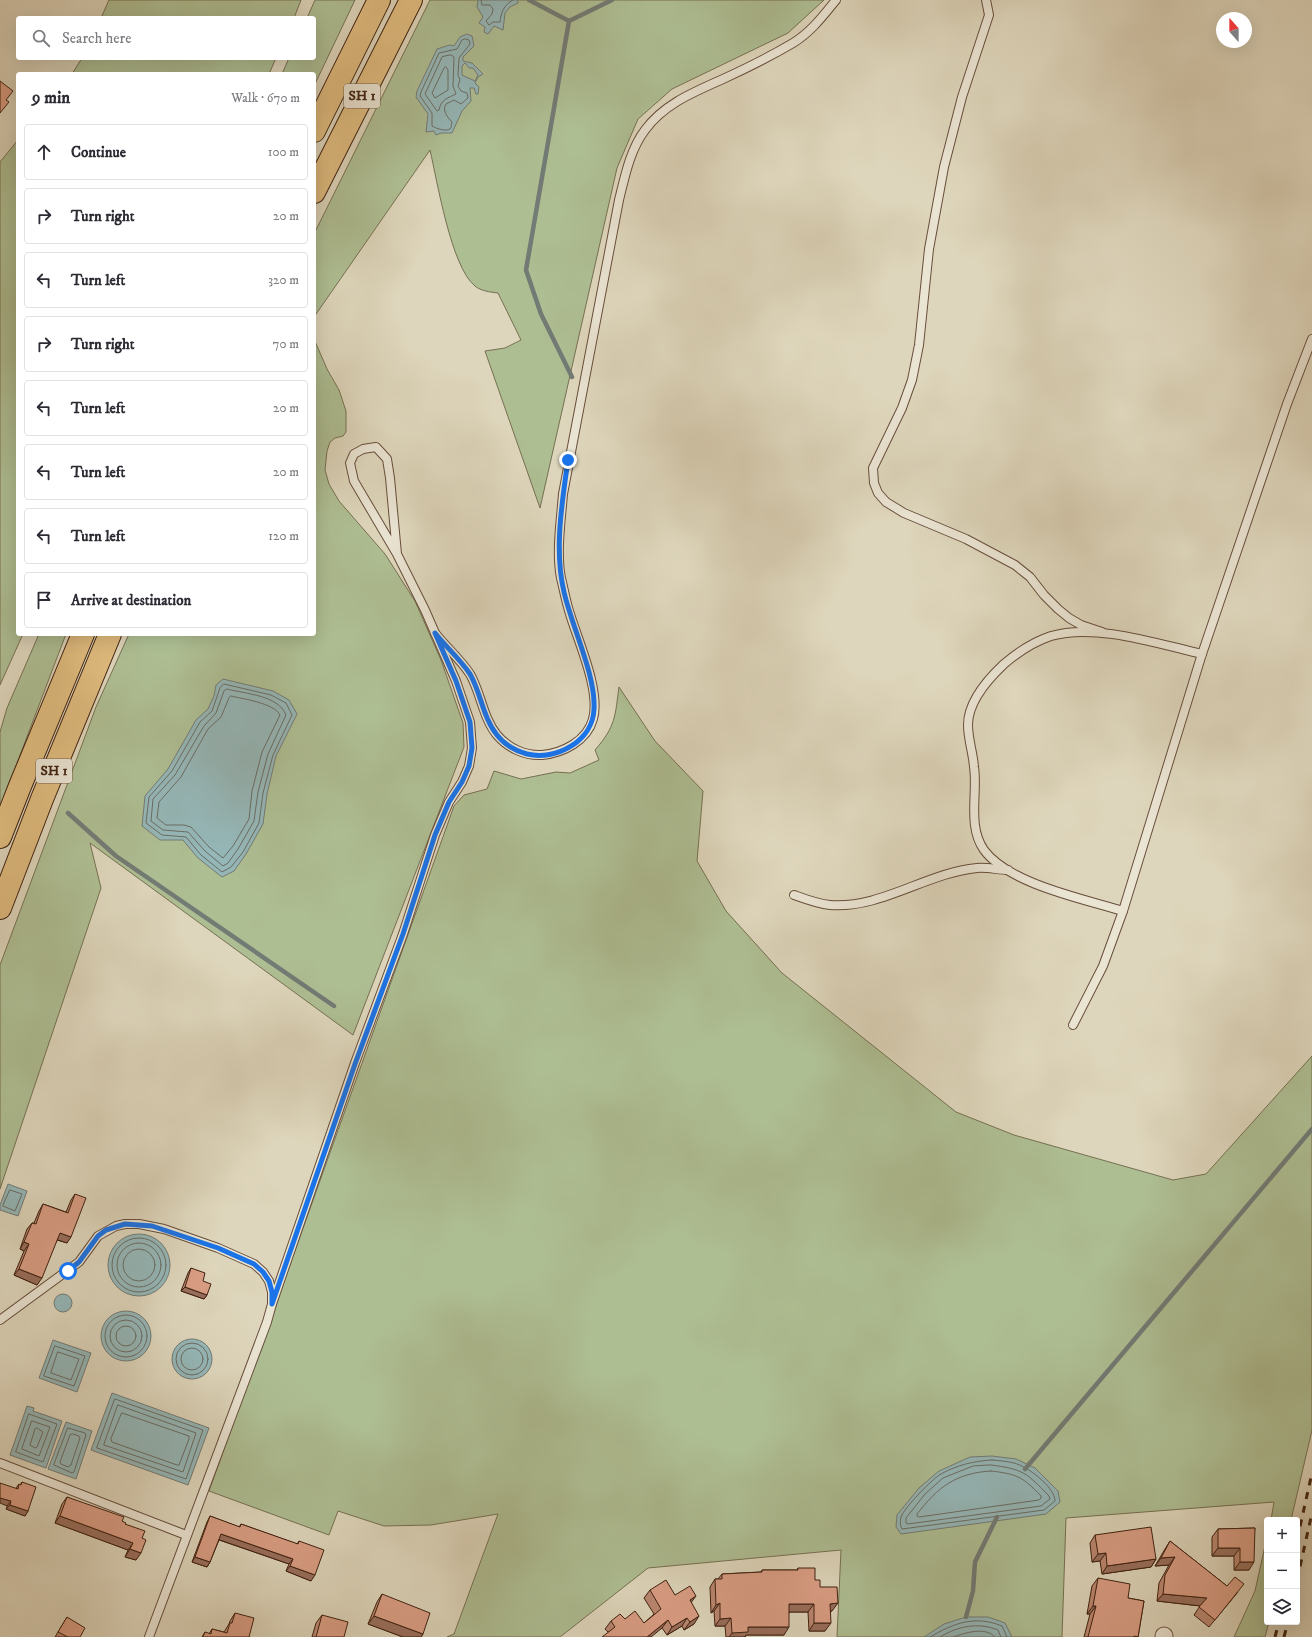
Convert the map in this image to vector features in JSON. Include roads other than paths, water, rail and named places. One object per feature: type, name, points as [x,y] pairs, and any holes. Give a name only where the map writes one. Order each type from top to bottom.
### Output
[{"type":"highway","name":"SH 1","points":[[316,127],[379,0]]},
{"type":"highway","name":"SH 1","points":[[316,188],[410,0]]},
{"type":"highway","name":"SH 1","points":[[0,837],[82,636]]},
{"type":"highway","name":"SH 1","points":[[0,908],[42,799],[109,636]]},
{"type":"lane","points":[[435,633],[470,674],[476,686],[488,720],[496,734],[517,751],[537,755],[558,752],[577,742],[589,728],[593,719],[594,697],[561,576],[563,494],[619,200],[628,165],[636,145],[645,130],[661,112],[700,88],[749,66],[794,42],[819,21],[836,0]]},
{"type":"lane","points":[[986,0],[989,15],[962,97],[944,167],[930,249],[919,346],[912,380],[894,426],[874,468],[874,483],[878,493],[886,502],[904,513],[966,539],[1015,565],[1030,577],[1058,609],[1081,625],[1102,632],[1202,654]]},
{"type":"lane","points":[[1073,1024],[1103,966],[1123,911],[1202,654],[1287,404],[1312,339]]},
{"type":"lane","points":[[149,1637],[272,1304],[355,1064],[403,934],[435,835],[449,802],[462,782],[469,766],[472,748],[470,722],[456,681],[397,554],[354,481],[350,463],[354,454],[363,449],[376,447],[387,459],[397,554]]},
{"type":"lane","points":[[1102,632],[1080,632],[1052,636],[1035,642],[1017,653],[1000,668],[981,689],[973,704],[968,723],[976,780],[975,821],[978,835],[984,849],[994,860],[1008,870],[1042,886],[1123,911]]},
{"type":"lane","points":[[794,895],[829,905],[853,905],[893,894],[926,881],[958,871],[978,868],[1008,870]]},
{"type":"lane","points":[[0,1320],[79,1262],[98,1236],[106,1230],[125,1224],[152,1226],[164,1229],[225,1250],[254,1264],[263,1272],[269,1281],[272,1292],[272,1304]]},
{"type":"lane","points":[[0,1464],[186,1535]]},
{"type":"water","points":[[478,0],[518,0],[518,3],[510,7],[505,13],[503,30],[494,26],[488,34],[484,32],[485,27],[479,23],[483,17],[477,7]]},
{"type":"water","points":[[467,34],[472,36],[474,46],[463,57],[463,61],[472,63],[483,74],[478,77],[475,83],[479,87],[478,94],[476,94],[474,88],[470,88],[471,101],[462,111],[452,133],[441,133],[436,135],[434,131],[426,132],[428,114],[416,97],[417,91],[437,49],[450,45],[454,46],[460,37]],"holes":[[[465,63],[469,68],[473,68],[478,75],[475,81],[462,75],[462,66]]]},
{"type":"water","points":[[223,679],[273,691],[289,700],[297,714],[276,756],[267,794],[263,824],[246,854],[234,871],[222,877],[198,858],[183,840],[160,840],[142,826],[145,796],[168,769],[196,720],[208,709],[214,696],[216,685]]},
{"type":"water","points":[[8,1184],[27,1191],[18,1216],[0,1210],[0,1205]]},
{"type":"water","points":[[139,1234],[151,1237],[161,1243],[167,1253],[170,1265],[167,1277],[161,1287],[151,1293],[139,1296],[127,1293],[117,1287],[111,1277],[108,1265],[111,1253],[117,1243],[127,1237]]},
{"type":"water","points":[[63,1294],[69,1297],[72,1303],[69,1309],[63,1312],[57,1309],[54,1303],[57,1297]]},
{"type":"water","points":[[126,1311],[136,1313],[144,1318],[149,1326],[151,1336],[149,1346],[144,1354],[136,1359],[126,1361],[116,1359],[108,1354],[103,1346],[101,1336],[103,1326],[108,1318],[116,1313]]},
{"type":"water","points":[[196,1339],[203,1342],[209,1348],[212,1359],[211,1367],[203,1376],[196,1379],[188,1379],[181,1376],[173,1367],[172,1355],[175,1348],[184,1340]]},
{"type":"water","points":[[53,1340],[91,1353],[77,1392],[39,1378]]},
{"type":"water","points":[[112,1393],[209,1428],[188,1485],[91,1450]]},
{"type":"water","points":[[27,1406],[34,1408],[33,1411],[62,1421],[46,1468],[10,1455]]},
{"type":"water","points":[[66,1422],[92,1431],[76,1479],[48,1469]]},
{"type":"water","points":[[992,1456],[1016,1459],[1035,1468],[1058,1491],[1060,1502],[1046,1514],[901,1534],[896,1527],[897,1515],[919,1488],[939,1471],[970,1457]]},
{"type":"water","points":[[966,1617],[988,1617],[1005,1623],[1012,1637],[924,1637],[944,1624]]},
{"type":"waterway","points":[[529,0],[569,21]]},
{"type":"waterway","points":[[569,21],[612,0]]},
{"type":"waterway","points":[[569,21],[526,270],[541,314],[572,377]]},
{"type":"waterway","points":[[68,813],[116,856],[334,1006]]},
{"type":"waterway","points":[[1025,1469],[1312,1129]]},
{"type":"waterway","points":[[966,1617],[973,1591],[975,1562],[997,1517]]},
{"type":"railway","points":[[1300,1527],[1312,1473]]},
{"type":"railway","points":[[1300,1567],[1312,1513]]},
{"type":"railway","points":[[1275,1637],[1278,1625]]},
{"type":"railway","points":[[1284,1637],[1287,1625]]}]
